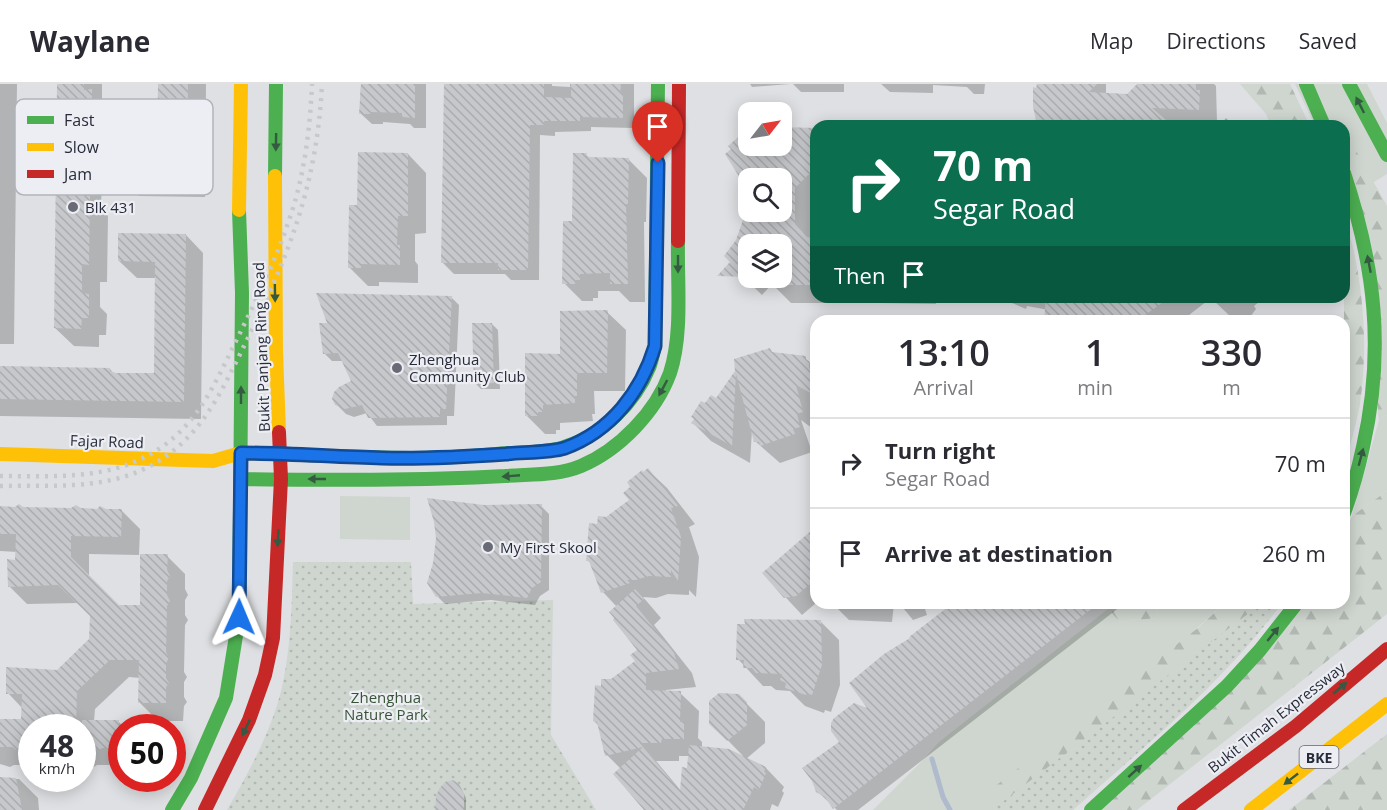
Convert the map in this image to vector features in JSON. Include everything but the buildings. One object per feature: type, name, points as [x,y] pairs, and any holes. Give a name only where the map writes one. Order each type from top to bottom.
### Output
[{"type":"main road","name":"Bukit Panjang Ring Road","points":[[172,810],[191,777],[226,698],[239,617],[242,293],[238,196],[241,84]]},
{"type":"main road","name":"Bukit Panjang Ring Road","points":[[205,810],[249,720],[265,675],[273,638],[281,479],[275,281],[276,84]]},
{"type":"main road","name":"Fajar Road","points":[[0,454],[213,461],[241,453],[456,458],[563,448],[588,437],[624,407],[638,388],[649,368],[655,346],[657,331],[658,84]]},
{"type":"main road","points":[[213,461],[241,479],[456,480],[565,471],[602,454],[615,445],[653,406],[667,379],[675,348],[679,84]]},
{"type":"main road","points":[[1306,84],[1321,120]]},
{"type":"main road","points":[[1349,84],[1387,155]]},
{"type":"main road","points":[[1350,191],[1361,224],[1373,286],[1377,343],[1373,405],[1350,495]]},
{"type":"main road","points":[[1091,810],[1227,686],[1260,650],[1292,609]]},
{"type":"main road","name":"Bukit Timah Expressway","points":[[1184,810],[1296,726],[1387,649]]},
{"type":"main road","name":"BKE","points":[[1251,810],[1387,704]]},
{"type":"green space","points":[[1240,84],[1290,84],[1307,120],[1268,120]]},
{"type":"green space","points":[[1295,84],[1367,84],[1387,123],[1387,174],[1350,197],[1350,120],[1312,120]]},
{"type":"green space","points":[[1350,140],[1387,206],[1387,415],[1379,420],[1355,177],[1350,165]]},
{"type":"green space","points":[[1350,235],[1360,284],[1364,357],[1360,404],[1350,446],[1350,315],[1344,315],[1344,303],[1350,303]]},
{"type":"green space","points":[[1387,415],[1387,491],[1352,516],[1379,420]]},
{"type":"green space","points":[[1387,491],[1387,614],[1137,810],[1100,810],[1298,609],[1350,609],[1350,520],[1352,516]]},
{"type":"green space","points":[[340,496],[410,497],[410,540],[340,539]]},
{"type":"green space","name":"Zhenghua Nature Park","points":[[293,562],[411,562],[413,604],[553,600],[551,735],[596,810],[227,810],[266,735],[278,703],[289,641]]},
{"type":"green space","points":[[1108,609],[1120,622],[1156,618],[1158,609],[1218,609],[993,810],[873,810],[939,742]]},
{"type":"green space","points":[[1108,609],[1158,609],[1156,618],[1120,622]]},
{"type":"green space","points":[[1218,609],[1276,609],[1073,810],[993,810],[989,791],[1199,627]]},
{"type":"green space","points":[[1254,609],[1277,609],[1210,686],[1073,810],[992,810]]},
{"type":"green space","points":[[1387,734],[1387,810],[1289,810]]},
{"type":"waterway","points":[[932,759],[943,797],[950,810]]},
{"type":"railway","points":[[0,476],[55,476],[109,470],[143,458],[177,435],[190,421],[221,372],[272,266],[283,237],[294,206],[302,172],[308,137],[312,84]]},
{"type":"railway","points":[[0,486],[74,485],[127,476],[164,458],[195,430],[228,379],[288,247],[299,216],[314,154],[322,84]]},
{"type":"traffic: fast","points":[[275,176],[276,84]]},
{"type":"traffic: fast","points":[[368,457],[448,457],[557,449],[591,435],[615,416],[635,394],[649,368],[655,346],[658,84]]},
{"type":"traffic: fast","points":[[1306,84],[1321,120]]},
{"type":"traffic: fast","points":[[1349,84],[1387,155]]},
{"type":"traffic: fast","points":[[1350,192],[1369,275],[1375,342],[1370,411],[1350,495]]},
{"type":"traffic: fast","points":[[172,810],[191,778],[226,698],[239,617],[242,293],[239,210]]},
{"type":"traffic: fast","points":[[241,479],[340,480],[534,475],[572,469],[595,459],[622,440],[646,415],[656,402],[670,373],[677,342],[678,241]]},
{"type":"traffic: fast","points":[[1091,810],[1227,686],[1260,650],[1292,609]]},
{"type":"traffic: slow","points":[[239,210],[241,84]]},
{"type":"traffic: slow","points":[[275,176],[279,432]]},
{"type":"traffic: slow","points":[[0,454],[213,461],[241,453],[368,457]]},
{"type":"traffic: slow","points":[[1251,810],[1387,704]]},
{"type":"traffic: jam","points":[[678,241],[679,84]]},
{"type":"traffic: jam","points":[[205,810],[249,720],[265,675],[273,638],[281,479],[279,432]]},
{"type":"traffic: jam","points":[[1184,810],[1296,726],[1387,649]]},
{"type":"place","name":"Blk 431","points":[[73,207]]},
{"type":"place","name":"Zhenghua Community Club","points":[[397,368]]},
{"type":"place","name":"My First Skool","points":[[488,547]]},
{"type":"route","points":[[239,617],[241,453],[456,458],[563,448],[588,437],[624,407],[649,368],[655,346],[658,163]]}]
